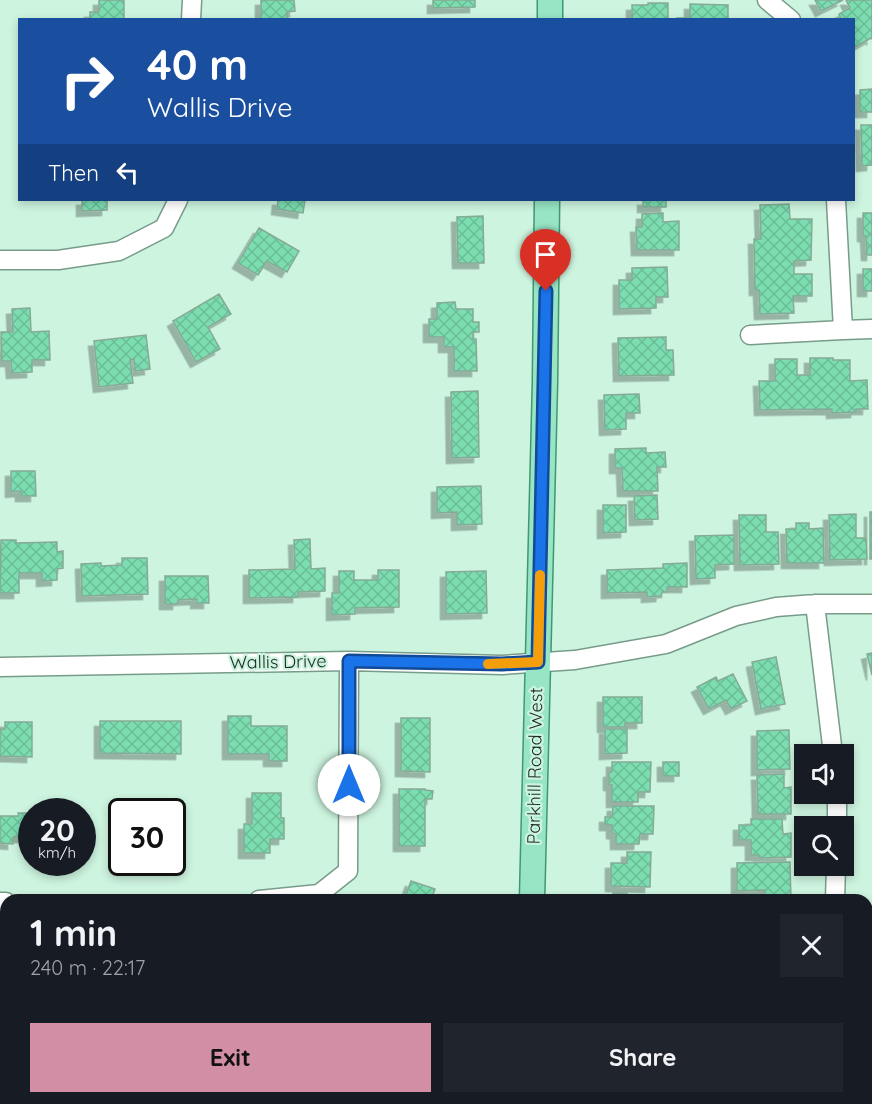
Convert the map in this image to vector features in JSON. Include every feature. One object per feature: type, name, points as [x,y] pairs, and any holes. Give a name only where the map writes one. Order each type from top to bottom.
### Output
[{"type":"main road","points":[[550,0],[550,18]]},
{"type":"main road","name":"Parkhill Road West","points":[[532,894],[545,382],[547,201]]},
{"type":"street","points":[[191,18],[192,0]]},
{"type":"street","points":[[767,0],[789,18]]},
{"type":"street","points":[[0,260],[58,260],[119,251],[164,228],[178,201]]},
{"type":"street","points":[[836,201],[843,330]]},
{"type":"street","points":[[750,335],[872,329]]},
{"type":"street","points":[[815,604],[832,744]]},
{"type":"street","name":"Wallis Drive","points":[[0,667],[349,661],[502,664],[575,660],[666,644],[736,616],[776,607],[872,604]]},
{"type":"street","points":[[319,894],[348,871],[349,661]]},
{"type":"street","points":[[835,894],[836,876]]},
{"type":"building","points":[[99,0],[124,0],[124,18],[90,18],[90,12],[99,12]]},
{"type":"building","points":[[261,0],[294,0],[295,11],[287,12],[287,18],[261,18]]},
{"type":"building","points":[[433,0],[475,0],[475,7],[433,8]]},
{"type":"building","points":[[815,0],[843,0],[821,11]]},
{"type":"building","points":[[846,0],[872,0],[872,39],[855,47],[855,18],[840,18],[839,14],[850,8]]},
{"type":"building","points":[[648,3],[668,3],[668,18],[632,18],[632,5],[648,5]]},
{"type":"building","points":[[690,4],[728,5],[728,18],[690,18]]},
{"type":"building","points":[[872,89],[872,112],[860,112],[860,90]]},
{"type":"building","points":[[861,125],[872,125],[872,165],[862,166]]},
{"type":"building","points":[[82,201],[107,201],[107,210],[82,211]]},
{"type":"building","points":[[278,201],[305,201],[303,213],[277,209]]},
{"type":"building","points":[[643,201],[666,201],[666,207],[643,207]]},
{"type":"building","points":[[789,204],[790,219],[812,219],[811,260],[794,261],[794,274],[812,274],[812,296],[793,296],[794,313],[760,314],[759,290],[755,290],[754,239],[761,239],[760,205]]},
{"type":"building","points":[[663,213],[663,222],[679,221],[679,250],[637,250],[636,227],[642,227],[642,214]]},
{"type":"building","points":[[863,213],[872,213],[872,255],[867,255],[866,236],[863,236]]},
{"type":"building","points":[[483,216],[484,263],[458,263],[457,217]]},
{"type":"building","points":[[259,228],[299,251],[287,272],[267,261],[258,275],[238,263]]},
{"type":"building","points":[[667,267],[668,297],[656,297],[656,308],[619,309],[619,280],[632,280],[632,268]]},
{"type":"building","points":[[863,269],[872,269],[872,291],[863,291]]},
{"type":"building","points":[[219,294],[231,314],[208,327],[220,349],[196,362],[173,321]]},
{"type":"building","points":[[455,302],[456,309],[473,309],[473,322],[479,322],[479,332],[473,332],[473,339],[476,339],[477,371],[454,371],[454,347],[444,347],[444,337],[429,337],[429,319],[437,319],[437,303]]},
{"type":"building","points":[[30,308],[31,332],[49,331],[50,360],[32,360],[32,372],[12,373],[11,361],[2,361],[1,332],[13,332],[12,309]]},
{"type":"building","points":[[146,335],[150,369],[135,371],[134,359],[130,360],[133,383],[99,387],[94,341]]},
{"type":"building","points":[[666,337],[666,350],[673,350],[674,375],[619,376],[618,338]]},
{"type":"building","points":[[810,358],[850,360],[850,381],[867,380],[868,409],[832,413],[832,409],[760,410],[759,381],[775,381],[775,359],[797,359],[797,375],[810,375]]},
{"type":"building","points":[[478,391],[479,457],[452,458],[451,392]]},
{"type":"building","points":[[639,394],[640,413],[626,413],[626,429],[605,430],[604,395]]},
{"type":"building","points":[[646,448],[646,453],[665,452],[666,467],[657,467],[658,491],[623,491],[622,468],[615,468],[615,449]]},
{"type":"building","points":[[11,471],[35,471],[36,496],[21,496],[21,491],[11,492]]},
{"type":"building","points":[[481,486],[482,524],[457,525],[457,512],[437,513],[437,487]]},
{"type":"building","points":[[657,495],[658,519],[635,520],[634,496]]},
{"type":"building","points":[[603,505],[626,505],[626,532],[603,533]]},
{"type":"building","points":[[870,512],[872,512],[872,559],[870,559]]},
{"type":"building","points":[[856,514],[856,538],[866,538],[867,559],[830,560],[829,515]]},
{"type":"building","points":[[739,515],[766,515],[766,532],[778,532],[779,564],[740,565]]},
{"type":"building","points":[[796,523],[809,523],[809,529],[823,528],[824,563],[787,563],[786,529],[796,529]]},
{"type":"building","points":[[734,535],[734,564],[715,565],[715,578],[696,579],[695,536]]},
{"type":"building","points":[[310,539],[311,569],[325,568],[325,591],[298,592],[298,597],[249,598],[249,570],[295,569],[294,540]]},
{"type":"building","points":[[1,540],[16,540],[16,543],[57,542],[57,552],[63,551],[63,568],[57,569],[57,580],[42,581],[42,573],[19,573],[19,593],[0,593]]},
{"type":"building","points":[[122,558],[147,558],[148,594],[82,596],[81,564],[122,565]]},
{"type":"building","points":[[687,563],[687,587],[667,587],[667,592],[662,592],[661,596],[647,597],[647,592],[607,593],[607,570],[663,568],[663,564]]},
{"type":"building","points":[[378,570],[399,570],[399,607],[355,608],[355,614],[332,615],[332,593],[339,593],[339,571],[354,571],[354,580],[378,580]]},
{"type":"building","points":[[486,571],[487,613],[446,614],[446,572]]},
{"type":"building","points":[[165,576],[208,576],[209,603],[196,603],[197,599],[178,600],[178,604],[165,604]]},
{"type":"building","points":[[872,653],[872,675],[867,654]]},
{"type":"building","points":[[776,657],[785,704],[761,709],[752,662]]},
{"type":"building","points":[[733,674],[747,701],[731,709],[726,700],[709,709],[697,687],[716,677],[718,681]]},
{"type":"building","points":[[603,697],[642,697],[642,723],[625,723],[625,727],[603,727]]},
{"type":"building","points":[[228,716],[251,716],[251,726],[287,726],[287,761],[269,761],[269,754],[228,754]]},
{"type":"building","points":[[401,718],[430,718],[430,772],[401,771]]},
{"type":"building","points":[[100,721],[181,721],[181,754],[100,753]]},
{"type":"building","points":[[5,722],[32,722],[32,757],[0,756],[0,729],[5,729]]},
{"type":"building","points":[[605,729],[627,729],[627,753],[605,754]]},
{"type":"building","points":[[789,730],[790,769],[757,770],[757,731]]},
{"type":"building","points":[[612,762],[651,762],[650,792],[638,792],[638,802],[612,802],[609,772],[612,772]]},
{"type":"building","points":[[663,762],[679,762],[679,776],[663,776]]},
{"type":"building","points":[[784,774],[784,788],[791,787],[791,814],[758,814],[757,775]]},
{"type":"building","points":[[399,789],[433,791],[432,799],[425,799],[425,846],[399,846]]},
{"type":"building","points":[[252,793],[281,793],[284,839],[270,839],[270,853],[244,853],[244,824],[252,824]]},
{"type":"building","points":[[613,806],[654,806],[653,834],[640,834],[639,844],[616,844],[616,834],[612,833],[612,825],[605,825],[605,817],[612,817]]},
{"type":"building","points":[[0,816],[18,816],[18,837],[13,837],[13,844],[0,843]]},
{"type":"building","points":[[751,819],[782,819],[783,834],[791,833],[791,857],[759,858],[758,855],[751,855],[751,840],[739,840],[739,825],[751,825]]},
{"type":"building","points":[[627,852],[651,852],[650,887],[611,886],[611,863],[627,863]]},
{"type":"building","points":[[790,862],[791,894],[765,894],[765,890],[737,891],[737,863]]},
{"type":"building","points":[[411,881],[435,889],[433,894],[406,894]]},
{"type":"slow traffic","points":[[488,664],[538,662],[540,575]]},
{"type":"route","points":[[349,785],[349,661],[502,664],[538,662],[546,291]]}]
